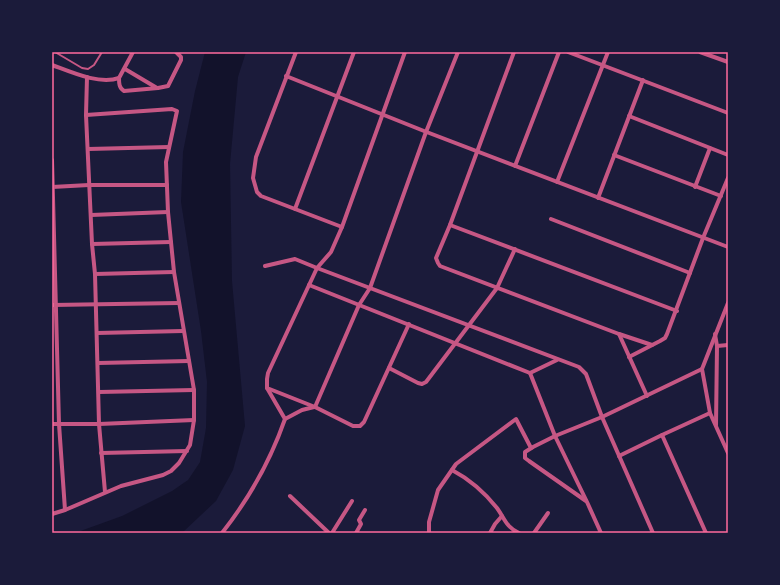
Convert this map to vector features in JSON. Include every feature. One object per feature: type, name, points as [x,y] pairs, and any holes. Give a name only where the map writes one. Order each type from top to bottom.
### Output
[{"type":"street","points":[[133,52],[120,78],[120,86],[124,91],[168,86],[171,83],[181,57],[176,52]]},
{"type":"street","points":[[296,52],[256,157],[253,178],[257,192],[261,196],[342,226]]},
{"type":"street","points":[[295,209],[354,52]]},
{"type":"street","points":[[285,419],[267,388],[268,373],[317,268],[332,252],[405,52]]},
{"type":"street","points":[[315,407],[359,305],[370,288],[426,132],[458,52]]},
{"type":"street","points":[[514,52],[476,151],[450,225],[436,258],[438,263],[440,266],[497,288],[652,345]]},
{"type":"street","points":[[515,166],[558,52]]},
{"type":"street","points":[[568,52],[728,113]]},
{"type":"street","points":[[557,182],[608,52]]},
{"type":"street","points":[[700,52],[728,62]]},
{"type":"street","points":[[52,65],[87,77],[104,80],[120,78]]},
{"type":"street","points":[[125,69],[158,88]]},
{"type":"street","points":[[286,76],[382,115],[728,247]]},
{"type":"street","points":[[87,77],[86,115],[90,215],[95,274],[99,424],[105,492]]},
{"type":"street","points":[[598,198],[643,80]]},
{"type":"street","points":[[52,514],[66,510],[121,486],[163,475],[171,471],[179,463],[187,451],[192,438],[194,420],[194,390],[174,272],[168,212],[166,162],[177,112],[176,110],[172,109],[86,115]]},
{"type":"street","points":[[629,116],[728,155]]},
{"type":"street","points":[[88,149],[169,147]]},
{"type":"street","points":[[695,187],[710,148]]},
{"type":"street","points":[[614,156],[721,196]]},
{"type":"street","points":[[52,160],[54,305],[58,424],[66,510]]},
{"type":"street","points":[[629,357],[665,338],[677,311],[703,238],[728,178]]},
{"type":"street","points":[[52,187],[89,185],[167,185]]},
{"type":"street","points":[[90,215],[168,212]]},
{"type":"street","points":[[551,219],[690,274]]},
{"type":"street","points":[[450,225],[677,311]]},
{"type":"street","points":[[92,244],[171,242]]},
{"type":"street","points":[[389,368],[422,384],[426,382],[457,343],[497,288],[515,250]]},
{"type":"street","points":[[265,266],[295,259],[557,360],[579,367],[586,374],[602,417],[654,533]]},
{"type":"street","points":[[95,274],[174,272]]},
{"type":"street","points":[[309,285],[530,373],[555,436],[601,533]]},
{"type":"street","points":[[54,305],[179,303]]},
{"type":"street","points":[[728,303],[702,369],[710,413],[728,453]]},
{"type":"street","points":[[267,388],[315,407],[353,426],[360,426],[364,422],[409,324]]},
{"type":"street","points":[[97,333],[183,331]]},
{"type":"street","points":[[619,334],[647,396]]},
{"type":"street","points":[[715,334],[717,346],[716,427]]},
{"type":"street","points":[[717,346],[728,345]]},
{"type":"street","points":[[530,373],[557,360]]},
{"type":"street","points":[[98,363],[189,361]]},
{"type":"street","points":[[587,502],[525,458],[526,452],[555,436],[602,417],[702,369]]},
{"type":"street","points":[[99,392],[194,390]]},
{"type":"street","points":[[222,533],[254,483],[285,419],[302,410],[315,407]]},
{"type":"street","points":[[619,456],[710,413]]},
{"type":"street","points":[[429,533],[429,522],[438,490],[456,464],[516,419],[531,448]]},
{"type":"street","points":[[52,424],[99,424],[194,420]]},
{"type":"street","points":[[662,435],[706,533]]},
{"type":"street","points":[[101,453],[187,451]]},
{"type":"street","points":[[452,470],[470,481],[488,499],[505,522],[519,533]]},
{"type":"street","points":[[290,496],[330,533],[352,501]]},
{"type":"street","points":[[356,533],[361,524],[358,520],[366,510]]},
{"type":"street","points":[[534,533],[548,513]]},
{"type":"street","points":[[490,533],[502,516]]},
{"type":"lane","points":[[55,52],[82,68],[88,69],[94,65],[102,52]]},
{"type":"shaded area","points":[[205,52],[246,52],[238,77],[230,164],[232,281],[245,426],[233,470],[216,501],[182,533],[75,533],[122,516],[172,491],[188,480],[200,462],[206,428],[207,382],[201,331],[181,202],[183,152],[195,91]]}]
